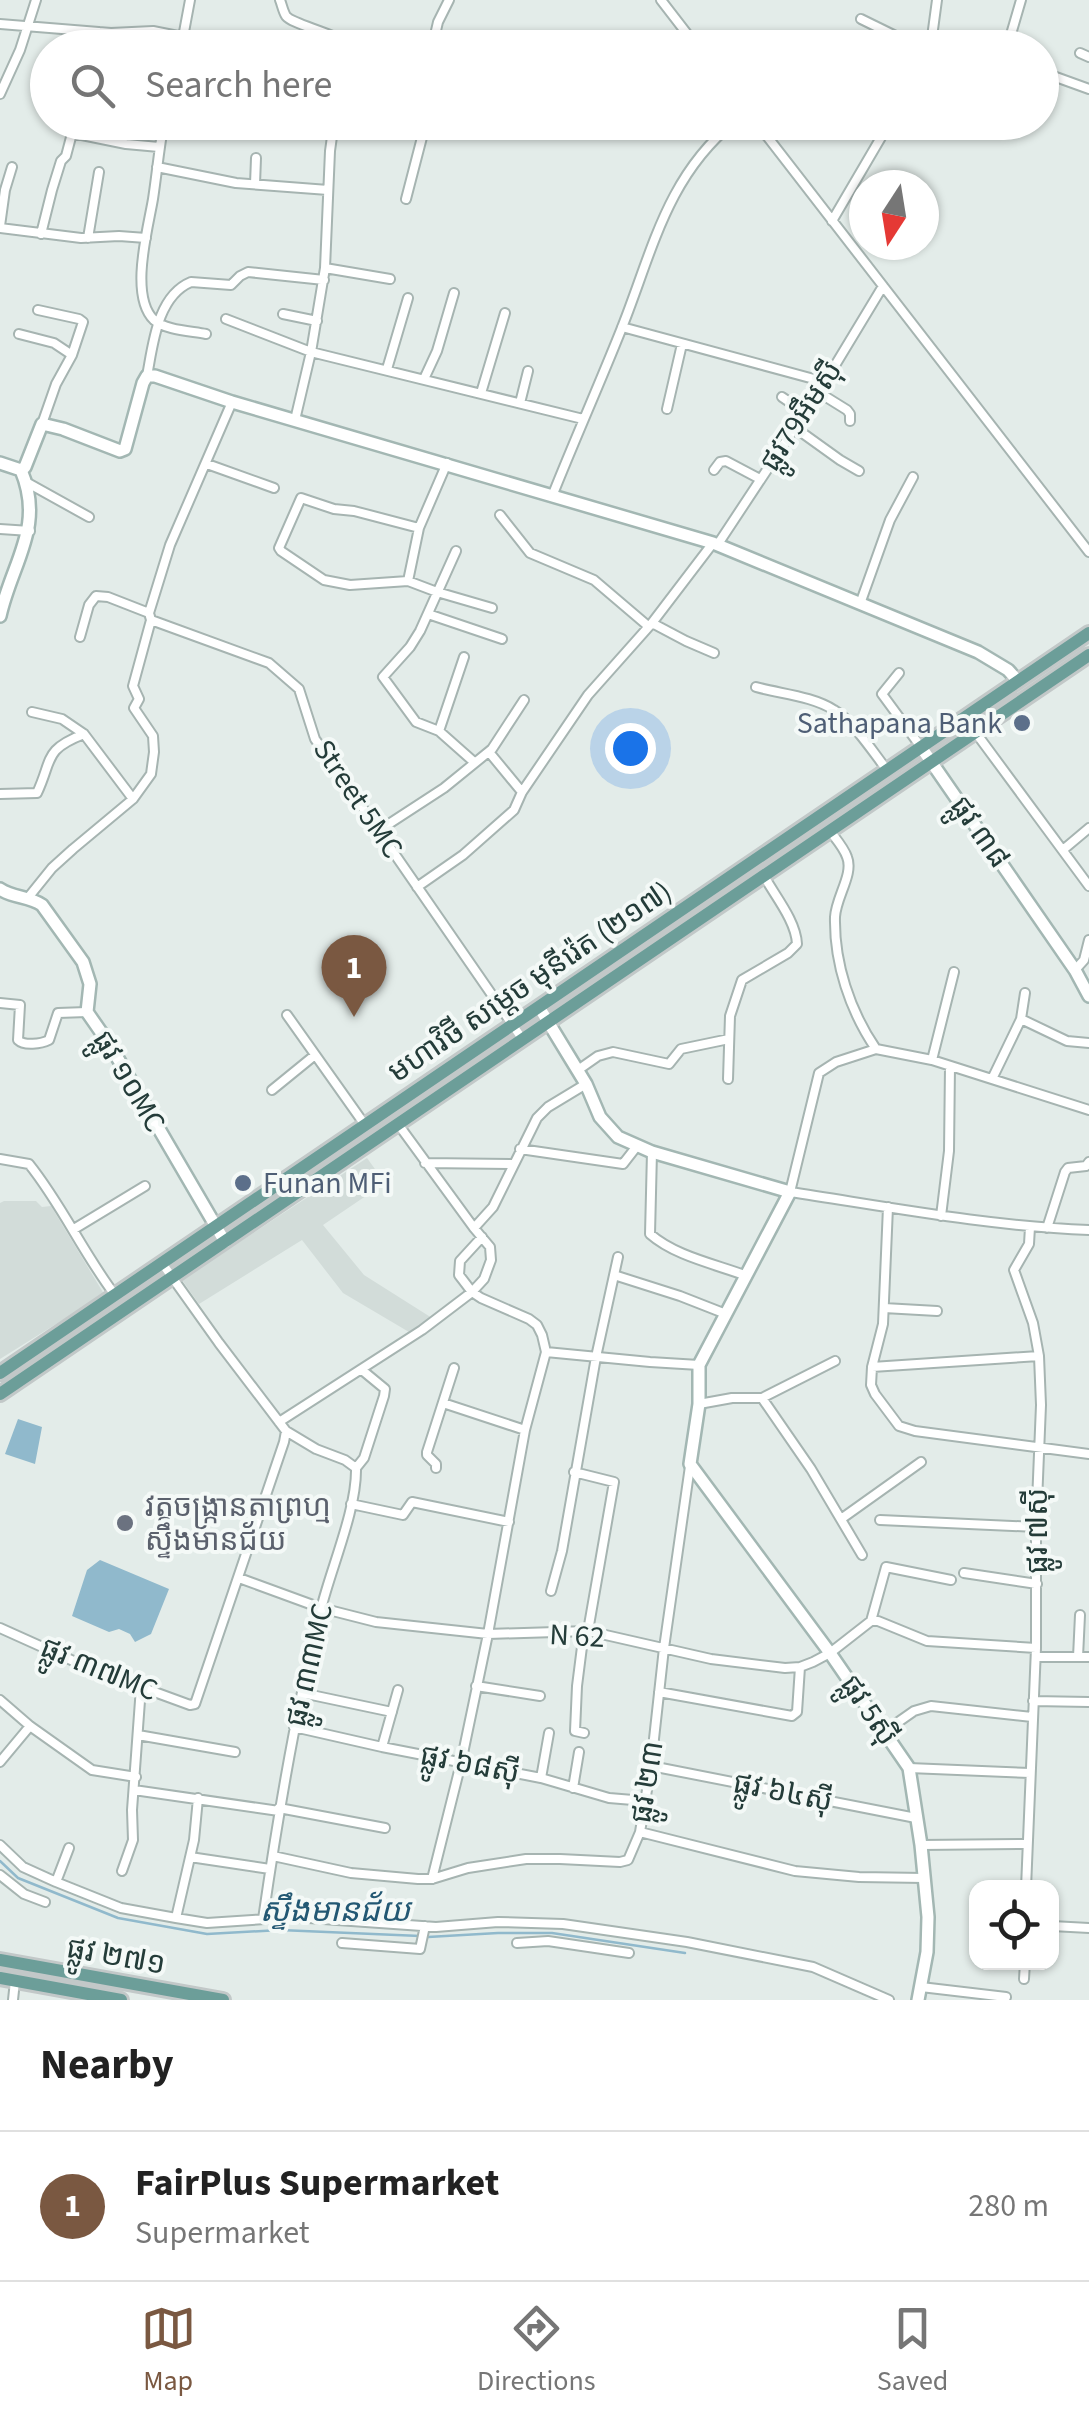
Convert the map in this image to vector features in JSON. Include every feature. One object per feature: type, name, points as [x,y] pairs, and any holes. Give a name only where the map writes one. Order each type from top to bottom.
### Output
[{"type":"main road","name":"មហាវិថី សម្តេច មុនីរ៉េត (២១៧)","points":[[0,1373],[1089,633]]},
{"type":"main road","name":"មហាវិថី សម្តេច មុនីរ៉េត (២១៧)","points":[[0,1394],[1089,655]]},
{"type":"main road","name":"ផ្លូវ ២៧១","points":[[0,1960],[223,2000]]},
{"type":"main road","name":"ផ្លូវ ២៧១","points":[[0,1978],[121,2000]]},
{"type":"street","points":[[0,94],[36,0]]},
{"type":"street","points":[[184,30],[190,0]]},
{"type":"street","points":[[280,0],[291,20],[321,30]]},
{"type":"street","points":[[436,30],[449,0]]},
{"type":"street","points":[[661,0],[684,30]]},
{"type":"street","points":[[933,30],[937,0]]},
{"type":"street","points":[[1012,30],[1021,0]]},
{"type":"street","points":[[861,20],[884,30]]},
{"type":"street","points":[[0,24],[76,30]]},
{"type":"street","points":[[1059,78],[1089,89]]},
{"type":"street","points":[[42,234],[52,190],[71,140]]},
{"type":"street","points":[[113,140],[159,148]]},
{"type":"street","points":[[161,140],[142,284],[148,310],[158,324],[206,334]]},
{"type":"street","points":[[295,420],[326,268],[332,140]]},
{"type":"street","points":[[406,199],[421,140]]},
{"type":"street","points":[[553,494],[670,201],[695,161],[714,140]]},
{"type":"street","points":[[770,140],[1089,552]]},
{"type":"street","points":[[832,221],[879,140]]},
{"type":"street","points":[[255,184],[256,158]]},
{"type":"street","points":[[157,166],[236,183],[328,190]]},
{"type":"street","points":[[12,167],[0,227],[88,238],[146,238]]},
{"type":"street","points":[[88,238],[100,172]]},
{"type":"street","points":[[326,268],[390,279]]},
{"type":"street","points":[[42,424],[125,449],[158,324],[178,290],[191,282],[231,286],[248,272],[324,280]]},
{"type":"street","name":"ផ្លូវ79អឹមស៊ី","points":[[417,887],[464,855],[514,810],[522,792],[588,695],[716,543],[825,382],[882,286]]},
{"type":"street","points":[[424,379],[454,294]]},
{"type":"street","points":[[388,370],[408,298]]},
{"type":"street","points":[[0,616],[4,583],[30,530],[24,467],[83,322],[38,310]]},
{"type":"street","points":[[480,393],[504,313]]},
{"type":"street","points":[[283,314],[317,321]]},
{"type":"street","points":[[226,319],[311,352],[583,418]]},
{"type":"street","points":[[622,328],[825,382]]},
{"type":"street","points":[[20,334],[54,343],[72,356]]},
{"type":"street","points":[[668,409],[682,344]]},
{"type":"street","points":[[520,403],[528,372]]},
{"type":"street","points":[[147,376],[716,543],[978,652],[1008,670],[1018,681]]},
{"type":"street","points":[[818,392],[848,410],[850,421]]},
{"type":"street","points":[[782,397],[804,412]]},
{"type":"street","points":[[27,899],[73,848],[133,799],[151,774],[153,736],[134,708],[140,699],[133,686],[170,545],[232,402]]},
{"type":"street","points":[[794,427],[858,470]]},
{"type":"street","points":[[714,470],[726,461],[760,479]]},
{"type":"street","points":[[0,463],[88,516]]},
{"type":"street","points":[[408,580],[420,528],[447,463]]},
{"type":"street","points":[[207,464],[274,488]]},
{"type":"street","points":[[860,604],[890,520],[913,476]]},
{"type":"street","points":[[420,528],[301,498],[278,548],[324,580],[350,585],[408,580],[492,608]]},
{"type":"street","points":[[500,515],[530,553],[594,580],[650,624],[714,652]]},
{"type":"street","points":[[0,529],[30,530]]},
{"type":"street","points":[[456,550],[410,647],[383,677],[416,722],[439,731],[474,762]]},
{"type":"street","name":"Street 5MC","points":[[80,637],[89,606],[96,596],[108,597],[269,663],[298,690],[315,739],[523,1040]]},
{"type":"street","points":[[428,614],[502,640]]},
{"type":"street","points":[[439,731],[464,657]]},
{"type":"street","name":"ផ្លូវ ៣៨","points":[[899,673],[882,694],[1076,970],[1089,996]]},
{"type":"street","points":[[756,688],[836,711],[886,770]]},
{"type":"street","points":[[378,831],[444,788],[489,752],[524,700]]},
{"type":"street","points":[[32,712],[62,719],[84,734],[133,799]]},
{"type":"street","points":[[976,732],[1089,886]]},
{"type":"street","points":[[0,794],[37,793],[48,759],[84,734]]},
{"type":"street","points":[[489,752],[522,792]]},
{"type":"street","points":[[1064,849],[1089,828]]},
{"type":"street","points":[[830,831],[848,860],[849,873],[841,888],[835,921],[844,977],[851,1004],[876,1049]]},
{"type":"street","points":[[728,1080],[730,1016],[742,980],[788,954],[797,944],[791,923],[764,876]]},
{"type":"street","name":"ផ្លូវ ១០MC","points":[[0,888],[9,895],[42,905],[83,962],[90,984],[87,1012],[225,1242]]},
{"type":"street","points":[[1076,970],[1084,960],[1089,940]]},
{"type":"street","points":[[932,1060],[954,972]]},
{"type":"street","points":[[992,1079],[1021,1019],[1025,993]]},
{"type":"street","points":[[0,1003],[20,1005],[18,1040],[22,1043],[49,1040],[58,1013],[87,1012]]},
{"type":"street","points":[[539,1007],[586,1084],[600,1117],[618,1138],[652,1152],[790,1192],[941,1216],[1089,1230]]},
{"type":"street","points":[[287,1015],[365,1125]]},
{"type":"street","points":[[1021,1019],[1067,1041],[1089,1043]]},
{"type":"street","points":[[578,1070],[598,1056],[613,1052],[668,1064],[681,1049],[729,1039]]},
{"type":"street","points":[[690,1464],[699,1404],[699,1364],[790,1192],[820,1073],[836,1062],[876,1049],[932,1060],[1089,1110]]},
{"type":"street","points":[[272,1090],[315,1055]]},
{"type":"street","points":[[941,1216],[950,1130],[950,1066]]},
{"type":"street","points":[[474,1228],[493,1207],[536,1118],[586,1084]]},
{"type":"street","points":[[279,1422],[422,1330],[484,1279],[491,1260],[490,1246],[398,1124]]},
{"type":"street","points":[[520,1149],[618,1164],[626,1163],[638,1146]]},
{"type":"street","points":[[652,1152],[650,1234],[746,1276]]},
{"type":"street","points":[[0,1159],[29,1164],[54,1196],[115,1295]]},
{"type":"street","points":[[426,1162],[514,1164]]},
{"type":"street","points":[[1047,1228],[1065,1172],[1089,1162]]},
{"type":"street","points":[[74,1229],[146,1186]]},
{"type":"street","points":[[888,1207],[884,1308],[871,1385],[899,1426],[1089,1454]]},
{"type":"street","name":"ផ្លូវ ៧ស៊ី","points":[[1026,1880],[1041,1405],[1039,1356],[1026,1300],[1014,1270],[1029,1244],[1030,1226]]},
{"type":"street","points":[[432,1879],[488,1634],[525,1430],[546,1352],[537,1325],[472,1292],[459,1275],[460,1261],[482,1237]]},
{"type":"street","points":[[551,1591],[618,1257]]},
{"type":"street","points":[[162,1263],[286,1432],[356,1468]]},
{"type":"street","points":[[614,1275],[726,1314]]},
{"type":"street","points":[[884,1308],[936,1311]]},
{"type":"street","points":[[546,1352],[699,1364]]},
{"type":"street","points":[[872,1367],[1039,1356]]},
{"type":"street","points":[[699,1404],[762,1398],[835,1360]]},
{"type":"street","points":[[436,1468],[427,1452],[454,1368]]},
{"type":"street","name":"ផ្លូវ ៣៣MC","points":[[264,1919],[294,1726],[321,1608],[351,1504],[356,1468],[364,1458],[385,1389],[362,1370]]},
{"type":"street","points":[[762,1398],[811,1469],[862,1555]]},
{"type":"street","points":[[443,1403],[525,1430]]},
{"type":"street","points":[[239,1578],[286,1432]]},
{"type":"street","points":[[840,1519],[921,1462]]},
{"type":"street","name":"ផ្លូវ ២៣","points":[[273,1856],[351,1873],[432,1879],[468,1868],[526,1859],[628,1860],[640,1832],[651,1766],[690,1464]]},
{"type":"street","name":"ផ្លូវ 5ស៊ី","points":[[690,1464],[830,1653],[909,1768],[928,1917],[920,1993]]},
{"type":"street","points":[[574,1472],[612,1480],[614,1484],[577,1686],[575,1731],[584,1733]]},
{"type":"street","points":[[351,1504],[403,1514],[412,1502],[508,1522]]},
{"type":"street","points":[[880,1520],[1036,1527]]},
{"type":"street","points":[[951,1580],[886,1567],[871,1621],[927,1641],[1003,1644],[1089,1657]]},
{"type":"street","points":[[964,1573],[1037,1584]]},
{"type":"street","name":"N 62","points":[[239,1578],[321,1608],[376,1622],[488,1634],[586,1631],[750,1665],[785,1668],[800,1667],[830,1653],[871,1621]]},
{"type":"street","name":"ផ្លូវ ៣៧MC","points":[[0,1628],[89,1668],[190,1705],[198,1701],[239,1578]]},
{"type":"street","points":[[1078,1657],[1080,1616]]},
{"type":"street","points":[[659,1692],[792,1716],[797,1712],[800,1667]]},
{"type":"street","points":[[476,1686],[540,1696]]},
{"type":"street","points":[[122,1871],[133,1840],[140,1687]]},
{"type":"street","points":[[382,1747],[398,1690]]},
{"type":"street","points":[[302,1693],[392,1712]]},
{"type":"street","points":[[0,1700],[92,1770],[136,1777]]},
{"type":"street","points":[[1033,1702],[1089,1702]]},
{"type":"street","points":[[884,1732],[914,1711],[930,1706],[1032,1716]]},
{"type":"street","points":[[0,1717],[8,1707]]},
{"type":"street","points":[[0,1762],[30,1726]]},
{"type":"street","name":"ផ្លូវ ៦៨ស៊ី","points":[[294,1726],[541,1778],[609,1798],[645,1801]]},
{"type":"street","points":[[541,1778],[549,1734]]},
{"type":"street","points":[[138,1735],[235,1752]]},
{"type":"street","points":[[572,1788],[578,1752]]},
{"type":"street","name":"ផ្លូវ ៦៤ស៊ី","points":[[651,1766],[916,1818]]},
{"type":"street","points":[[909,1768],[1030,1773]]},
{"type":"street","points":[[134,1790],[385,1828]]},
{"type":"street","points":[[176,1918],[198,1798]]},
{"type":"street","points":[[640,1832],[794,1872],[924,1878]]},
{"type":"street","points":[[920,1846],[1028,1844]]},
{"type":"street","points":[[0,1845],[23,1867],[56,1882],[121,1908],[176,1918],[207,1923],[294,1917],[424,1929],[498,1922],[629,1953]]},
{"type":"street","points":[[56,1882],[69,1848]]},
{"type":"street","points":[[190,1858],[270,1869]]},
{"type":"street","points":[[0,1875],[24,1894],[44,1902]]},
{"type":"street","points":[[1059,1926],[1089,1928]]},
{"type":"street","points":[[342,1943],[417,1949],[422,1948],[424,1929]]},
{"type":"street","points":[[517,1943],[545,1933],[687,1942],[814,1967],[888,2000]]},
{"type":"street","points":[[1024,1979],[1025,1970]]},
{"type":"street","points":[[13,2000],[15,1981]]},
{"type":"street","points":[[920,1993],[1006,1998]]},
{"type":"shaded area","points":[[367,1158],[385,1183],[323,1225],[364,1275],[432,1318],[409,1332],[343,1293],[302,1240],[199,1304],[182,1280]]},
{"type":"shaded area","points":[[36,1201],[42,1207],[51,1206],[104,1294],[0,1359],[0,1203]]},
{"type":"water","points":[[18,1419],[42,1427],[35,1464],[5,1454]]},
{"type":"water","points":[[100,1560],[169,1589],[151,1634],[135,1642],[130,1634],[119,1629],[109,1632],[72,1616],[87,1570]]},
{"type":"waterway","name":"ស្ទឹងមានជ័យ","points":[[0,1861],[18,1878],[118,1918],[207,1934],[280,1930],[420,1936]]},
{"type":"waterway","name":"ស្ទឹងមានជ័យ","points":[[428,1937],[552,1933],[685,1953]]},
{"type":"place","name":"Sathapana Bank","points":[[1022,723]]},
{"type":"place","name":"FairPlus Supermarket","points":[[354,1017]]},
{"type":"place","name":"Funan MFi","points":[[243,1183]]},
{"type":"place","name":"វត្តចង្ក្រានតាព្រហ្ម ស្ទឹងមានជ័យ","points":[[125,1523]]}]
